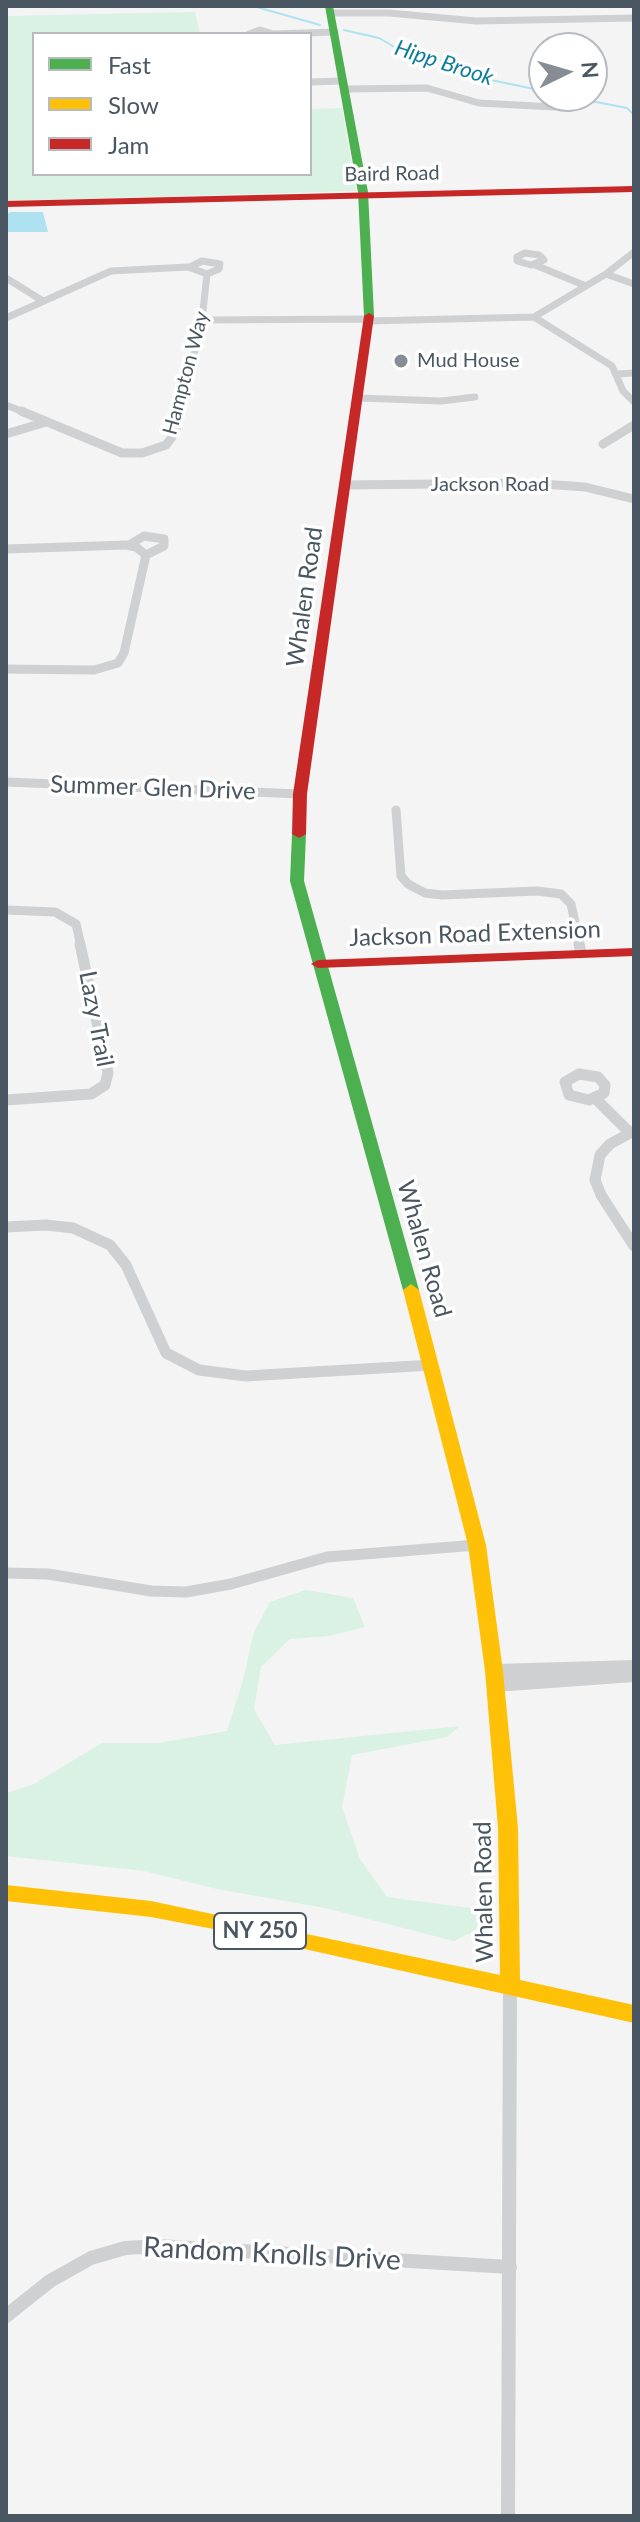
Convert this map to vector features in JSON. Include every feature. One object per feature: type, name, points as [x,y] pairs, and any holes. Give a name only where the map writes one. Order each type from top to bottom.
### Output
[{"type":"street","points":[[330,9],[476,21],[634,18]]},
{"type":"street","name":"Whalen Road","points":[[330,9],[363,195],[369,319],[300,794],[297,881],[432,1365],[477,1545],[494,1678],[508,1828],[508,2516]]},
{"type":"street","points":[[312,33],[335,32]]},
{"type":"street","points":[[312,82],[427,88],[479,103],[528,106]]},
{"type":"street","name":"Baird Road","points":[[6,204],[634,189]]},
{"type":"street","points":[[202,320],[534,317],[606,274],[634,252]]},
{"type":"street","points":[[6,318],[111,271],[190,267],[202,261],[220,264],[219,269],[207,274],[190,267]]},
{"type":"street","points":[[535,265],[586,286]]},
{"type":"street","name":"Hampton Way","points":[[6,405],[122,453],[142,453],[166,445],[175,433],[202,320],[207,274]]},
{"type":"street","points":[[606,274],[634,284]]},
{"type":"street","points":[[6,278],[43,301]]},
{"type":"street","points":[[534,317],[605,361],[618,374],[623,391],[634,402]]},
{"type":"street","points":[[618,374],[634,373]]},
{"type":"street","points":[[358,398],[441,401],[475,397]]},
{"type":"street","points":[[6,434],[46,422]]},
{"type":"street","points":[[603,444],[634,425]]},
{"type":"street","name":"Jackson Road","points":[[345,485],[528,483],[585,487],[634,499]]},
{"type":"street","points":[[6,549],[129,545],[144,536],[164,539],[164,546],[146,555]]},
{"type":"street","points":[[129,545],[146,555]]},
{"type":"street","points":[[6,669],[94,670],[118,663],[124,653],[146,555]]},
{"type":"street","name":"Summer Glen Drive","points":[[6,782],[300,794]]},
{"type":"street","points":[[396,810],[401,876],[408,884],[425,893],[442,895],[537,891],[561,894],[571,904],[581,953]]},
{"type":"street","name":"Lazy Trail","points":[[6,910],[55,912],[76,924],[108,1073],[105,1085],[91,1094],[6,1100]]},
{"type":"street","name":"Jackson Road Extension","points":[[318,964],[634,952]]},
{"type":"street","points":[[596,1099],[632,1132],[610,1144],[600,1155],[595,1180],[601,1195],[634,1246]]},
{"type":"street","points":[[6,1227],[46,1225],[73,1228],[110,1245],[126,1265],[166,1353],[199,1370],[246,1376],[432,1365]]},
{"type":"street","points":[[6,1573],[48,1574],[151,1591],[186,1592],[231,1584],[327,1557],[477,1545]]},
{"type":"street","points":[[494,1678],[634,1667]]},
{"type":"street","points":[[494,1678],[634,1675]]},
{"type":"street","name":"NY 250","points":[[6,1893],[151,1909],[634,2014]]},
{"type":"street","name":"Random Knolls Drive","points":[[6,2316],[50,2281],[91,2258],[125,2248],[159,2246],[510,2267]]},
{"type":"green space","points":[[195,12],[200,32],[32,32],[32,176],[312,176],[312,109],[342,108],[356,191],[6,201],[6,16]]},
{"type":"green space","points":[[306,1590],[353,1598],[365,1627],[329,1636],[290,1639],[261,1667],[254,1709],[275,1745],[460,1726],[447,1737],[352,1755],[342,1807],[360,1859],[387,1897],[478,1909],[479,1929],[454,1941],[325,1908],[217,1889],[144,1871],[6,1856],[6,1793],[34,1784],[102,1743],[158,1743],[227,1731],[254,1632],[270,1602]]},
{"type":"water","points":[[43,212],[48,232],[7,232],[6,214]]},
{"type":"waterway","name":"Hipp Brook","points":[[253,6],[320,25]]},
{"type":"waterway","name":"Hipp Brook","points":[[344,30],[379,38],[396,48],[464,67],[486,79],[528,88]]},
{"type":"waterway","name":"Hipp Brook","points":[[608,104],[627,108],[634,115]]},
{"type":"traffic: fast","points":[[329,6],[363,192],[369,316]]},
{"type":"traffic: fast","points":[[299,834],[297,881],[411,1290]]},
{"type":"traffic: slow","points":[[411,1290],[477,1545],[494,1671],[508,1828],[510,1988]]},
{"type":"traffic: slow","points":[[6,1893],[151,1909],[229,1924],[634,2014]]},
{"type":"traffic: jam","points":[[6,204],[634,189]]},
{"type":"traffic: jam","points":[[299,834],[300,794],[369,316]]},
{"type":"traffic: jam","points":[[318,964],[634,952]]},
{"type":"place","name":"Mud House","points":[[401,361]]}]
